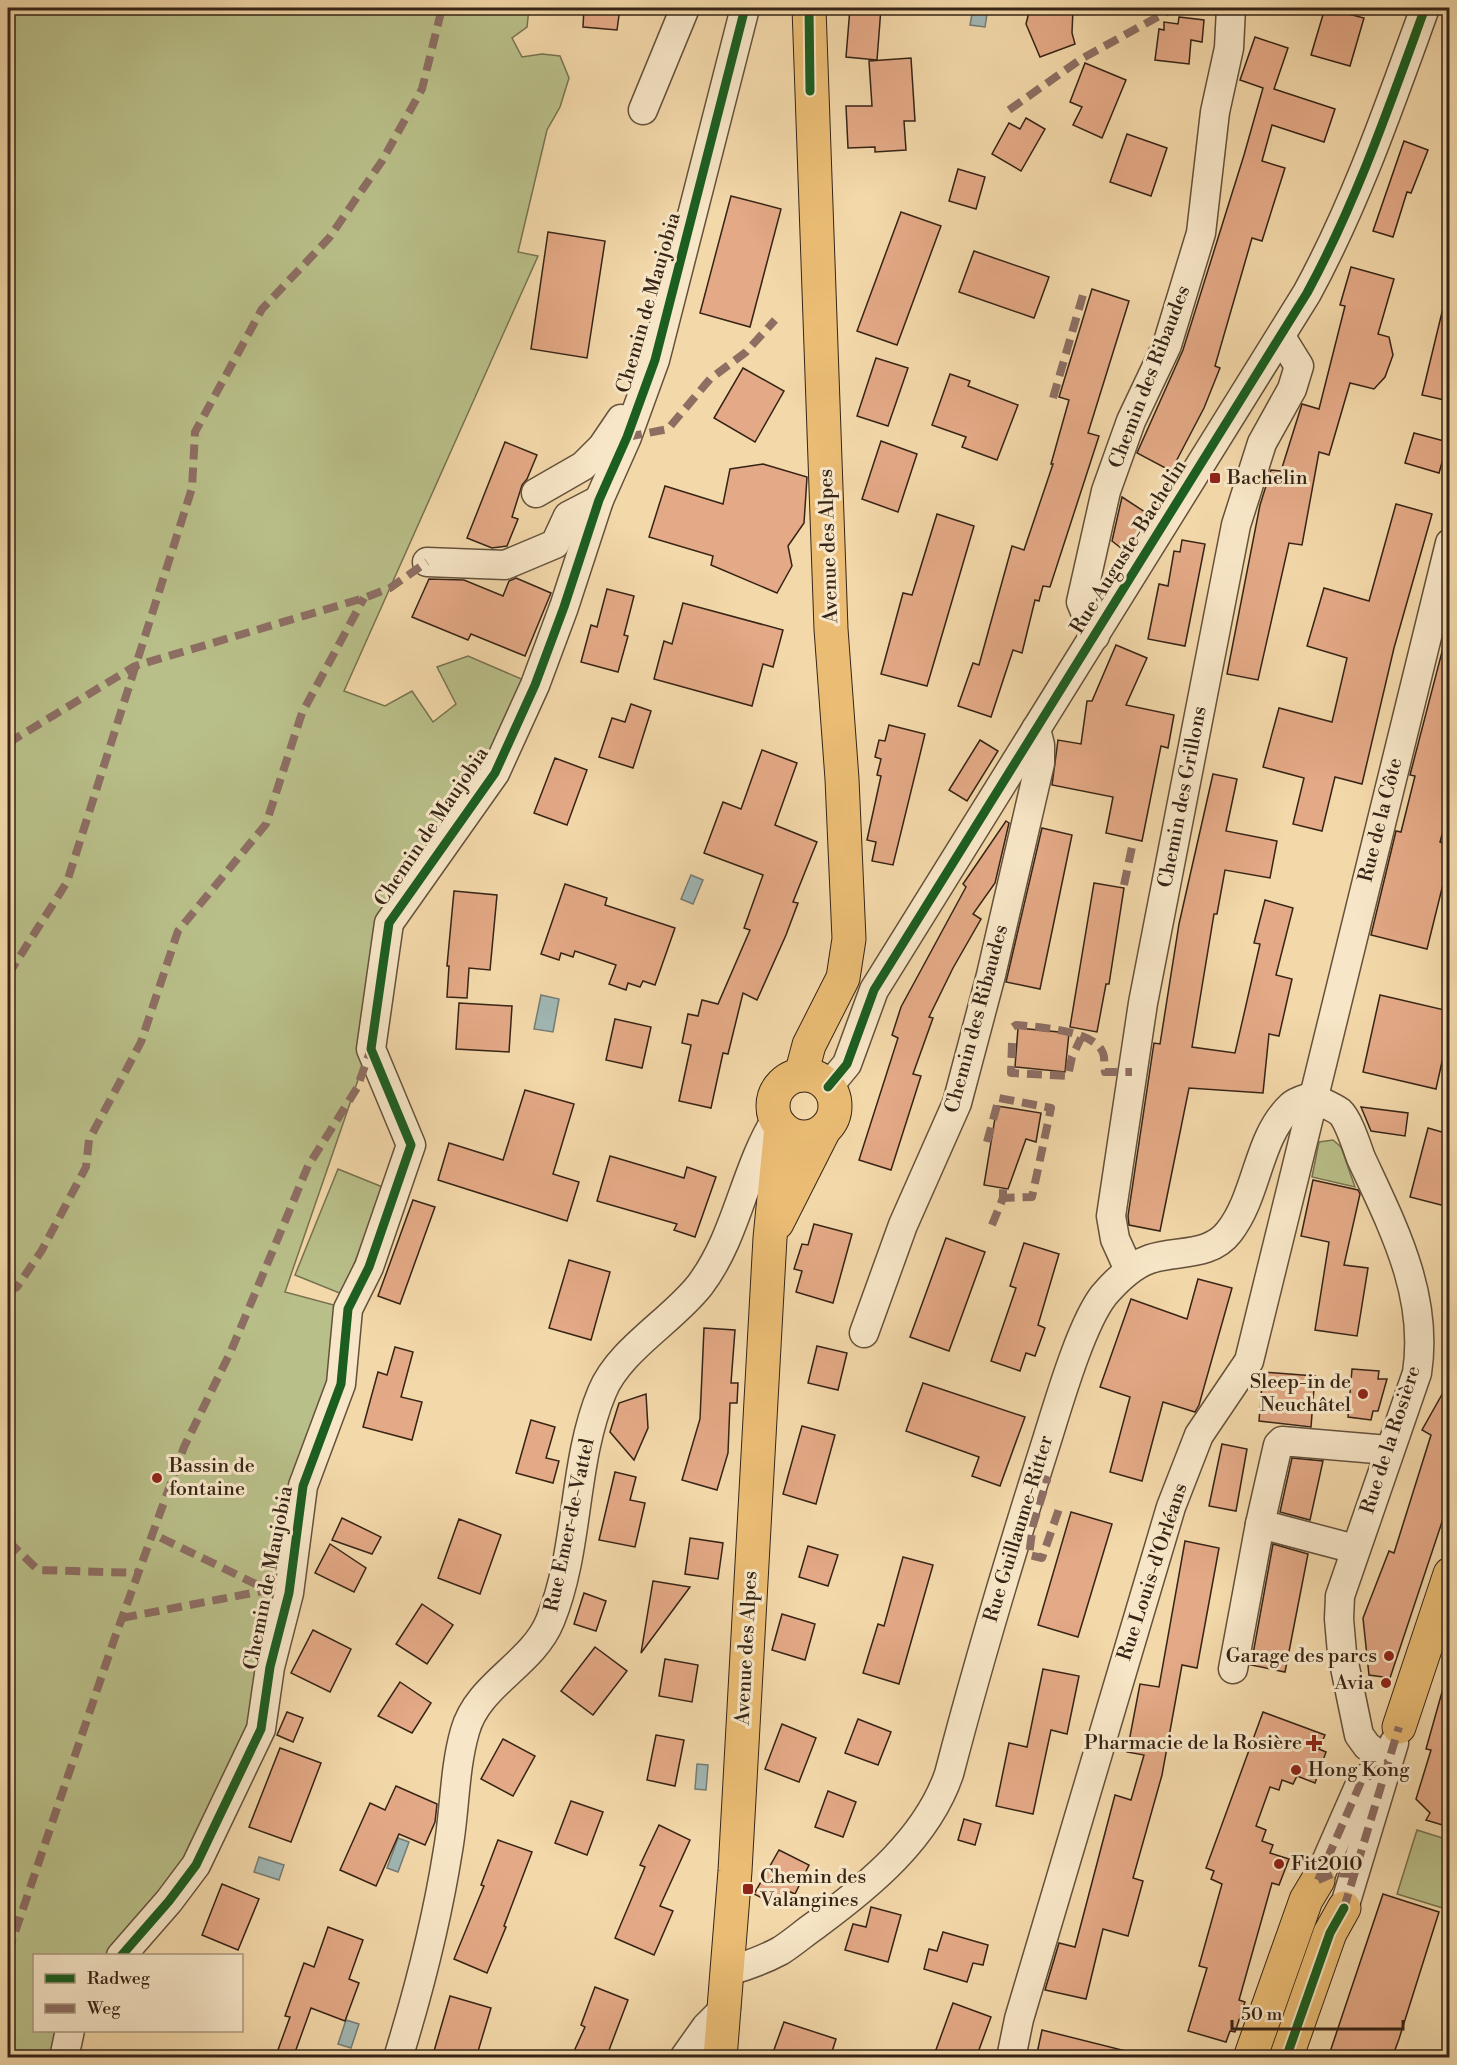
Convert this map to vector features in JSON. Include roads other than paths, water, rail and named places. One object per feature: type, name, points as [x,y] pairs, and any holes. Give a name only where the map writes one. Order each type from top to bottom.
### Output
[{"type":"main road","name":"Avenue des Alpes","points":[[809,8],[831,629],[842,779],[849,939],[843,978],[809,1045],[815,1081]]},
{"type":"main road","points":[[792,1078],[815,1081],[835,1104],[834,1114],[824,1130],[807,1137],[788,1133],[778,1123],[773,1100],[777,1091],[792,1078]]},
{"type":"main road","name":"Avenue des Alpes","points":[[720,2058],[729,1971],[778,1123]]},
{"type":"main road","name":"Avenue des Alpes","points":[[770,1238],[824,1130]]},
{"type":"main road","points":[[1399,1727],[1449,1574]]},
{"type":"main road","points":[[1250,2058],[1306,1900],[1318,1880]]},
{"type":"main road","points":[[1286,2058],[1329,1933],[1344,1908]]},
{"type":"street","points":[[643,110],[685,8]]},
{"type":"street","name":"Chemin de Maujobia","points":[[123,1954],[169,1902],[196,1865],[261,1729],[270,1667],[288,1593],[303,1486],[341,1384],[348,1309],[369,1267],[411,1145],[371,1049],[389,923],[495,773],[536,685],[598,500],[655,360],[745,8]]},
{"type":"street","name":"Chemin des Ribaudes","points":[[1095,636],[1081,602],[1106,491],[1131,421],[1167,345],[1201,232],[1215,112],[1229,48],[1231,8]]},
{"type":"street","name":"Rue Auguste-Bachelin","points":[[815,1081],[847,1064],[874,990],[1281,337],[1324,263],[1425,8]]},
{"type":"street","name":"Chemin des Grillons","points":[[1129,1270],[1115,1239],[1111,1216],[1136,1049],[1236,525],[1262,442],[1292,389],[1299,366],[1281,337]]},
{"type":"street","points":[[536,493],[583,466],[602,447],[620,420],[639,404]]},
{"type":"street","points":[[427,562],[505,565],[555,544],[568,516],[598,500]]},
{"type":"street","name":"Rue de la Côte","points":[[1311,1097],[1449,543]]},
{"type":"street","name":"Chemin des Ribaudes","points":[[864,1333],[903,1225],[957,1103],[991,975],[1040,764],[1040,745],[1036,729]]},
{"type":"street","name":"Rue Guillaume-Ritter","points":[[729,1971],[780,1951],[843,1904],[901,1852],[938,1800],[949,1774],[1000,1587],[1059,1403],[1088,1327],[1103,1297],[1129,1270],[1150,1259],[1214,1246],[1228,1233],[1240,1215],[1275,1127],[1292,1105],[1311,1097]]},
{"type":"street","name":"Rue de la Rosière","points":[[1311,1097],[1341,1113],[1400,1242],[1414,1287],[1420,1320],[1417,1373],[1388,1450],[1340,1596],[1339,1619],[1342,1653],[1359,1735],[1367,1746],[1388,1762]]},
{"type":"street","name":"Rue Louis-d'Orléans","points":[[1011,2058],[1019,2019],[1171,1507],[1199,1435],[1249,1361],[1311,1097]]},
{"type":"street","name":"Rue Emer-de-Vattel","points":[[398,2058],[417,1997],[448,1849],[465,1729],[478,1702],[530,1653],[549,1623],[562,1582],[593,1418],[603,1390],[618,1365],[672,1316],[700,1284],[725,1242],[762,1142],[778,1123]]},
{"type":"street","points":[[1233,1669],[1274,1452],[1282,1441],[1388,1450]]},
{"type":"street","points":[[1260,1524],[1355,1548]]},
{"type":"street","points":[[1344,1908],[1399,1727]]},
{"type":"street","points":[[1318,1880],[1361,1782],[1388,1762]]},
{"type":"street","points":[[1318,1880],[1334,1873],[1354,1874]]},
{"type":"street","points":[[684,2058],[706,2027],[726,2007]]},
{"type":"street","points":[[64,2058],[70,2032]]},
{"type":"water","points":[[973,8],[988,8],[985,27],[970,25]]},
{"type":"water","points":[[691,875],[703,880],[693,904],[681,899]]},
{"type":"water","points":[[541,995],[559,999],[553,1032],[534,1029]]},
{"type":"water","points":[[697,1764],[708,1765],[706,1790],[695,1789]]},
{"type":"water","points":[[398,1838],[409,1842],[398,1872],[387,1868]]},
{"type":"water","points":[[259,1857],[284,1865],[279,1880],[254,1872]]},
{"type":"water","points":[[346,2020],[359,2024],[351,2048],[338,2044]]},
{"type":"place","name":"Bachelin","points":[[1215,478]]},
{"type":"place","name":"Sleep-in de Neuchâtel","points":[[1363,1394]]},
{"type":"place","name":"Bassin de fontaine","points":[[157,1478]]},
{"type":"place","name":"Garage des parcs","points":[[1389,1656]]},
{"type":"place","name":"Avia","points":[[1386,1683]]},
{"type":"place","name":"Pharmacie de la Rosière","points":[[1314,1743]]},
{"type":"place","name":"Hong Kong","points":[[1296,1770]]},
{"type":"place","name":"Fit2010","points":[[1279,1864]]},
{"type":"place","name":"Chemin des Valangines","points":[[748,1889]]}]
